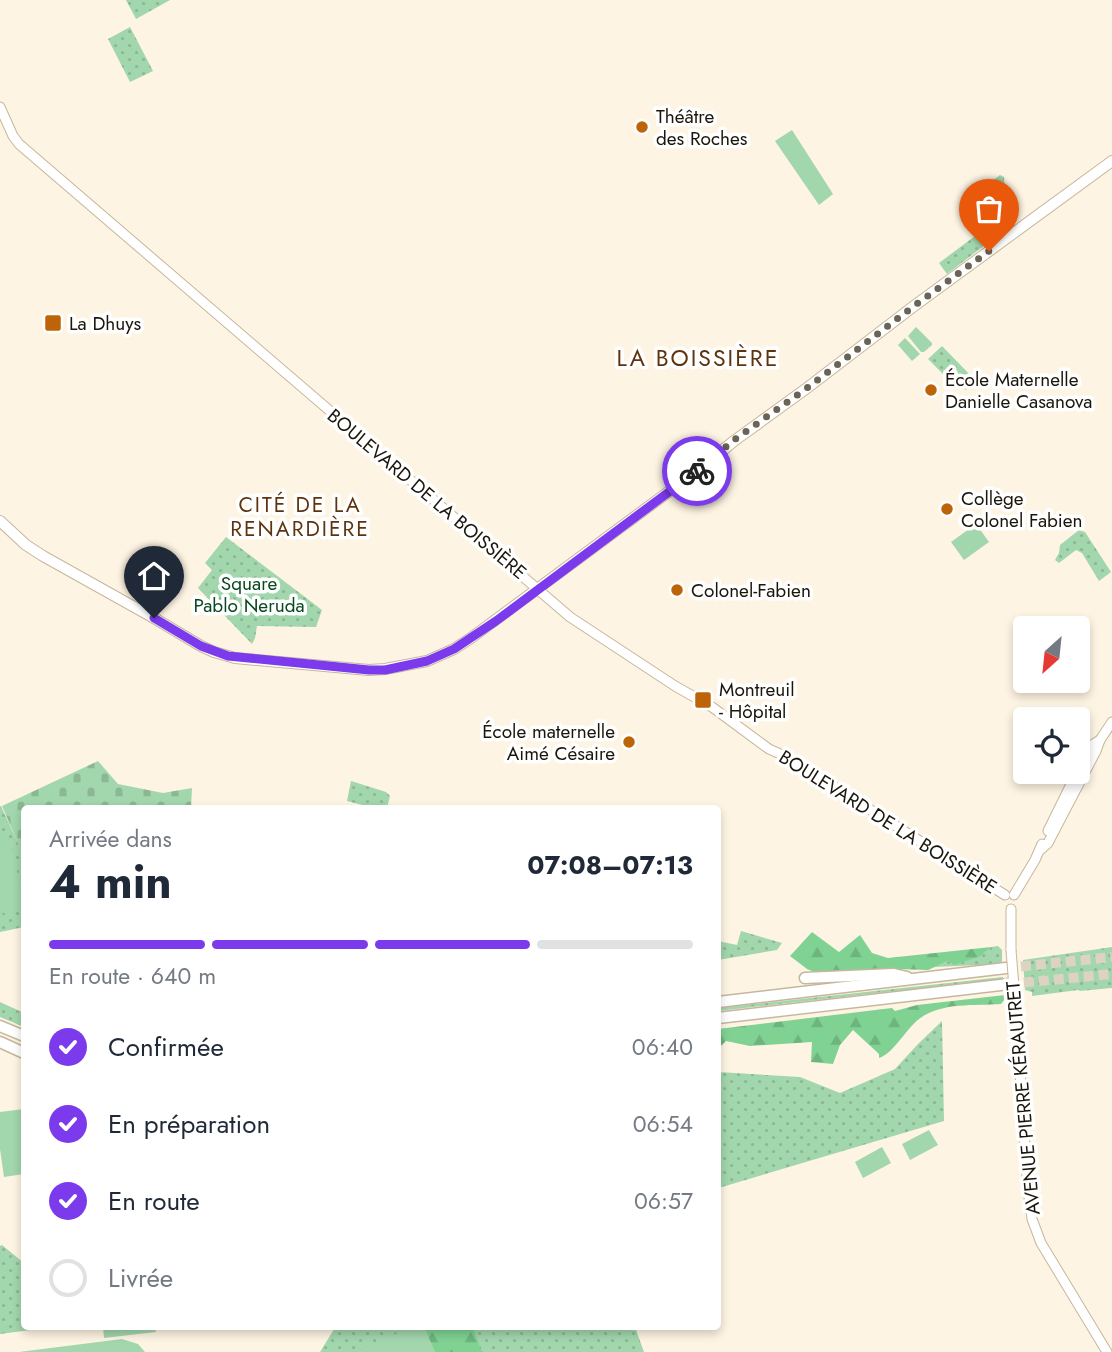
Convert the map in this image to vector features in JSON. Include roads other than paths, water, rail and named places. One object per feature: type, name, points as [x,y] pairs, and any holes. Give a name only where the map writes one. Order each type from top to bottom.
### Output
[{"type":"highway","points":[[721,1002],[1006,968]]},
{"type":"highway","points":[[805,978],[894,974],[913,979]]},
{"type":"highway","points":[[721,1018],[1009,984]]},
{"type":"highway","points":[[0,1026],[21,1035]]},
{"type":"highway","points":[[0,1042],[21,1052]]},
{"type":"main road","name":"BOULEVARD DE LA BOISSIÈRE","points":[[0,107],[19,144],[570,617],[712,707],[769,748],[1009,895]]},
{"type":"main road","points":[[0,521],[26,545],[43,556],[201,646],[228,656],[369,670],[385,670],[427,661],[471,638],[1112,161]]},
{"type":"main road","points":[[1040,850],[1048,843],[1056,829],[1100,740],[1112,722]]},
{"type":"main road","points":[[1090,746],[1100,740]]},
{"type":"main road","points":[[1040,850],[1071,784]]},
{"type":"main road","name":"AVENUE PIERRE KÉRAUTRET","points":[[1040,850],[1009,895],[1017,901],[1011,909],[1011,950],[1027,1189],[1032,1219],[1041,1243],[1107,1352]]},
{"type":"tunnel","points":[[1006,968],[1112,957]]},
{"type":"tunnel","points":[[1009,984],[1112,974]]},
{"type":"place","name":"Théâtre des Roches","points":[[642,127]]},
{"type":"place","name":"La Dhuys","points":[[53,323]]},
{"type":"place","name":"École Maternelle Danielle Casanova","points":[[931,390]]},
{"type":"place","name":"Collège Colonel Fabien","points":[[947,509]]},
{"type":"place","name":"Colonel-Fabien","points":[[677,590]]},
{"type":"place","name":"Montreuil - Hôpital","points":[[703,700]]},
{"type":"place","name":"École maternelle Aimé Césaire","points":[[629,742]]},
{"type":"district","name":"LA BOISSIÈRE","points":[[698,358]]},
{"type":"district","name":"CITÉ DE LA RENARDIÈRE","points":[[300,517]]},
{"type":"park label","name":"Square Pablo Neruda","points":[[249,594]]}]
